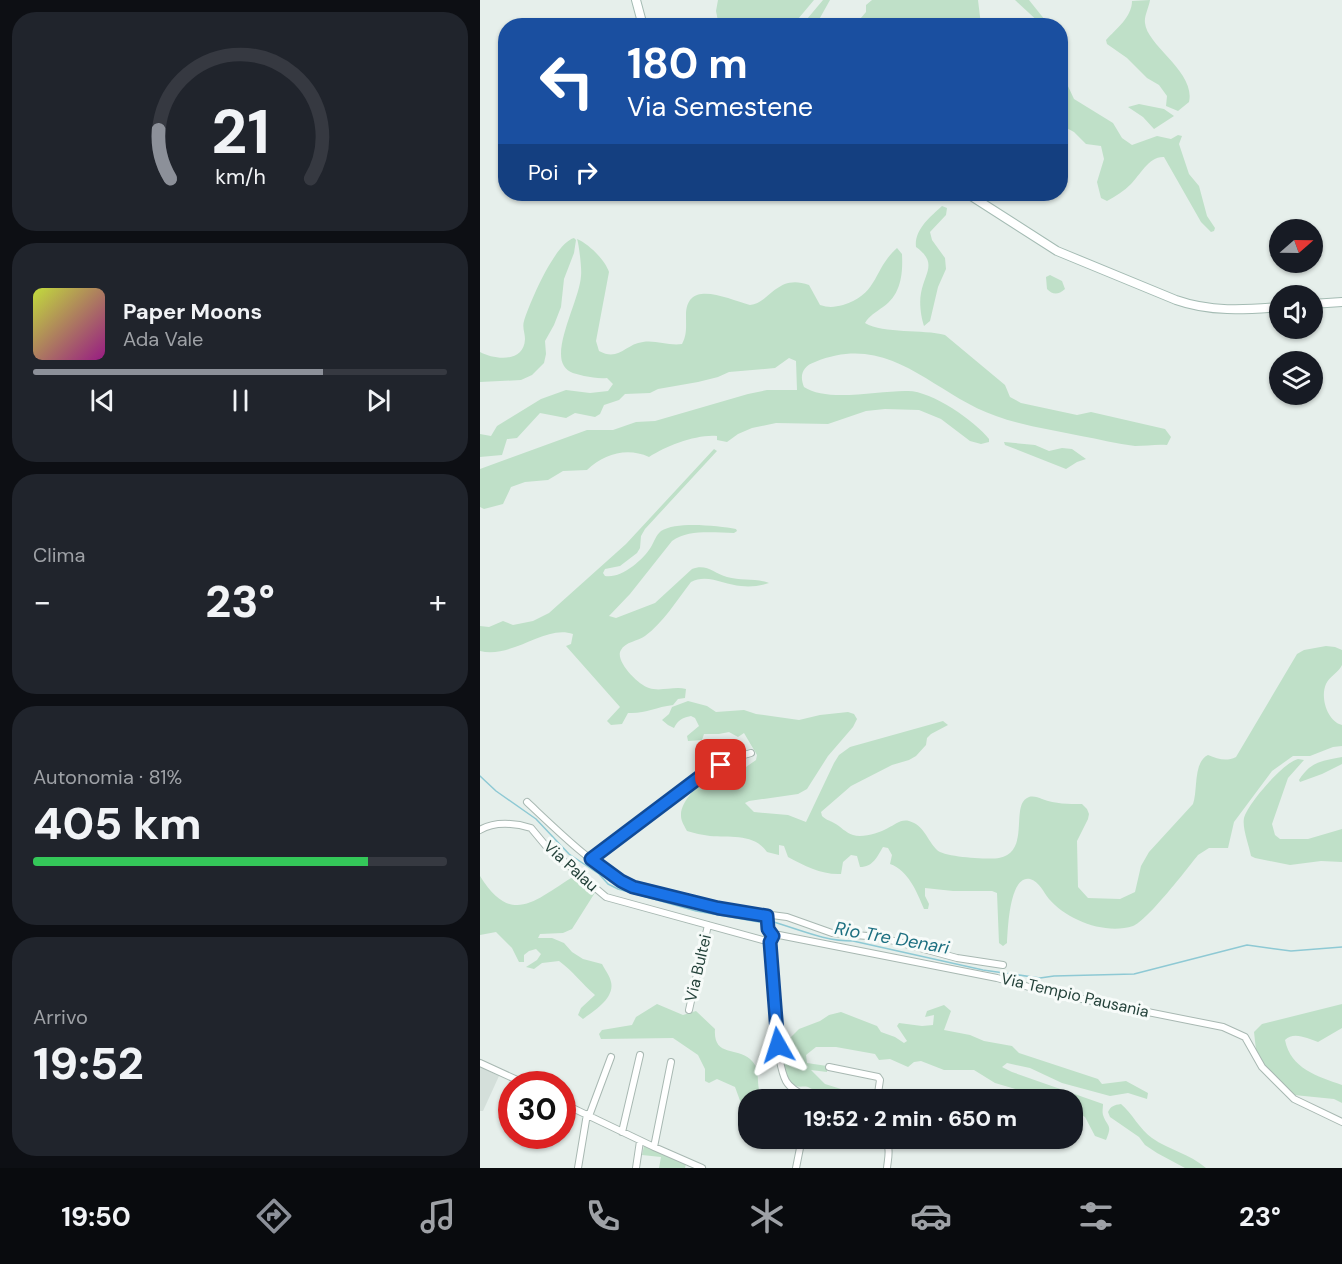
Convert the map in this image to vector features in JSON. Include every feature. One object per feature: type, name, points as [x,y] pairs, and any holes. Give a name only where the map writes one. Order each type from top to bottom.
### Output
[{"type":"main road","points":[[636,0],[641,18]]},
{"type":"main road","points":[[979,201],[1057,251],[1176,300],[1203,308],[1269,307]]},
{"type":"main road","points":[[1323,303],[1342,302]]},
{"type":"street","points":[[591,859],[705,773],[737,757],[751,753]]},
{"type":"street","points":[[527,802],[591,859],[633,887],[718,908],[787,917],[832,933],[879,937],[957,958],[1003,965]]},
{"type":"street","name":"Via Palau","points":[[480,830],[502,824],[531,828],[546,846],[606,897],[708,925],[771,939]]},
{"type":"street","points":[[767,916],[771,939],[776,1026],[784,1075],[790,1086],[795,1089]]},
{"type":"street","name":"Via Bultei","points":[[689,1010],[708,925]]},
{"type":"street","points":[[809,941],[813,928]]},
{"type":"street","name":"Via Tempio Pausania","points":[[771,939],[779,935],[997,978],[1047,992],[1234,1030],[1245,1037],[1262,1067],[1294,1099],[1342,1122]]},
{"type":"street","points":[[622,1132],[640,1055]]},
{"type":"street","points":[[578,1168],[588,1115],[611,1057]]},
{"type":"street","points":[[654,1147],[670,1062]]},
{"type":"street","points":[[480,1063],[498,1071]]},
{"type":"street","points":[[829,1067],[878,1077],[880,1080],[879,1089]]},
{"type":"street","points":[[576,1109],[687,1165],[702,1168]]},
{"type":"street","points":[[636,1168],[640,1141]]},
{"type":"street","points":[[796,1168],[800,1149]]},
{"type":"street","points":[[887,1168],[889,1149]]},
{"type":"shaded area","points":[[480,1067],[498,1076],[498,1078],[483,1111],[480,1111]]},
{"type":"green space","points":[[718,0],[814,0],[799,18],[717,18]]},
{"type":"green space","points":[[823,0],[830,0],[820,18],[808,18]]},
{"type":"green space","points":[[872,0],[978,0],[980,18],[861,18],[866,12],[866,5]]},
{"type":"green space","points":[[1015,0],[1029,0],[1043,18],[1034,18]]},
{"type":"green space","points":[[1150,0],[1145,20],[1148,32],[1179,70],[1189,91],[1189,102],[1178,111],[1166,106],[1167,96],[1159,85],[1147,78],[1127,58],[1107,44],[1106,40],[1129,12],[1132,1]]},
{"type":"green space","points":[[1068,86],[1074,99],[1113,123],[1122,138],[1132,145],[1157,136],[1171,139],[1178,135],[1182,136],[1179,144],[1189,174],[1199,186],[1207,216],[1215,228],[1214,231],[1211,232],[1201,222],[1164,157],[1149,163],[1126,189],[1117,195],[1107,201],[1101,198],[1097,182],[1104,159],[1101,146],[1086,144],[1068,129]]},
{"type":"green space","points":[[1139,104],[1164,109],[1174,116],[1154,129],[1143,117],[1128,107]]},
{"type":"green space","points":[[942,206],[947,208],[946,215],[930,232],[932,240],[945,258],[946,269],[938,287],[930,321],[924,326],[920,297],[928,263],[927,258],[916,247],[916,241],[920,229]]},
{"type":"green space","points":[[574,238],[576,240],[574,253],[564,279],[561,307],[545,341],[544,363],[532,375],[521,380],[480,382],[480,352],[493,357],[508,358],[520,352],[525,339],[524,321],[537,288],[559,250]]},
{"type":"green space","points":[[577,239],[596,253],[609,272],[596,341],[599,351],[606,354],[617,354],[643,342],[682,344],[688,304],[693,297],[700,294],[720,296],[750,305],[757,303],[782,286],[798,282],[809,285],[820,305],[832,307],[843,305],[855,300],[870,288],[889,256],[897,248],[902,254],[900,284],[889,302],[865,323],[882,329],[945,335],[1005,385],[1010,397],[1021,403],[1077,415],[1091,412],[1165,429],[1171,437],[1167,445],[1135,446],[1049,430],[996,416],[973,406],[910,369],[889,360],[866,354],[842,355],[808,366],[802,375],[804,387],[814,392],[840,395],[897,391],[918,392],[940,401],[964,416],[989,439],[989,442],[981,444],[970,441],[941,419],[919,410],[866,411],[828,424],[776,423],[752,428],[727,442],[717,440],[717,436],[700,437],[673,445],[649,457],[624,452],[608,456],[587,470],[563,471],[548,480],[525,482],[511,487],[503,504],[484,509],[480,507],[480,469],[587,430],[613,430],[636,422],[655,421],[767,390],[797,390],[796,361],[789,358],[775,368],[729,372],[718,377],[658,389],[650,393],[625,394],[619,400],[604,405],[600,414],[595,417],[575,413],[566,418],[540,413],[517,438],[507,439],[502,455],[480,457],[480,434],[491,436],[497,426],[541,399],[566,390],[590,393],[608,391],[613,384],[607,378],[570,372],[564,366],[561,358],[561,347],[581,276]]},
{"type":"green space","points":[[1050,275],[1062,281],[1065,289],[1056,294],[1047,289],[1046,277]]},
{"type":"green space","points":[[1004,442],[1035,445],[1049,451],[1062,448],[1072,449],[1086,459],[1066,469],[1005,445]]},
{"type":"green space","points":[[714,449],[717,451],[645,529],[637,553],[620,566],[605,569],[603,573],[605,576],[618,575],[631,568],[647,552],[659,533],[668,528],[698,525],[736,529],[734,533],[694,533],[672,541],[630,594],[609,616],[616,618],[655,603],[697,567],[732,578],[769,583],[748,586],[710,579],[691,582],[652,631],[623,647],[620,654],[621,660],[628,672],[639,682],[653,689],[686,689],[685,698],[678,699],[673,705],[628,713],[622,724],[611,725],[607,721],[620,707],[566,646],[571,644],[573,634],[562,632],[551,634],[505,650],[480,651],[480,626],[489,627],[503,621],[513,625],[533,621],[549,613],[626,544]]},
{"type":"green space","points":[[1326,646],[1342,650],[1342,665],[1327,681],[1324,689],[1324,702],[1332,719],[1342,725],[1342,746],[1310,756],[1293,756],[1272,771],[1234,822],[1228,848],[1209,848],[1198,855],[1148,915],[1133,926],[1111,929],[1087,924],[1057,907],[1036,882],[1030,879],[1023,880],[1014,894],[1009,916],[1007,943],[1003,946],[999,943],[997,893],[925,888],[925,896],[929,904],[928,909],[924,909],[907,876],[890,864],[892,855],[888,848],[883,847],[874,861],[864,867],[860,867],[857,856],[851,855],[843,862],[841,874],[834,874],[814,869],[788,857],[784,846],[779,845],[779,855],[767,852],[762,846],[749,839],[710,836],[687,831],[681,816],[682,810],[706,772],[717,768],[731,771],[746,767],[756,760],[757,755],[744,733],[738,737],[729,732],[704,734],[702,740],[688,741],[687,736],[699,726],[695,718],[691,716],[683,719],[674,728],[662,720],[669,714],[672,707],[688,701],[707,706],[716,712],[744,710],[799,720],[820,715],[848,712],[854,714],[857,719],[853,727],[828,756],[807,789],[798,794],[745,803],[754,812],[788,815],[806,822],[839,755],[850,747],[943,721],[948,725],[931,734],[927,738],[926,745],[916,756],[892,765],[851,786],[821,812],[822,816],[848,833],[857,836],[876,833],[900,822],[909,821],[918,826],[941,852],[994,859],[1009,854],[1015,846],[1023,801],[1029,797],[1057,803],[1082,804],[1089,814],[1077,841],[1078,887],[1088,898],[1120,899],[1135,892],[1141,866],[1149,852],[1193,804],[1198,770],[1203,759],[1208,755],[1225,760],[1236,757],[1297,654],[1304,650]]},
{"type":"green space","points":[[1342,757],[1342,764],[1300,782],[1303,774],[1313,765]]},
{"type":"green space","points":[[1298,759],[1304,760],[1288,778],[1272,824],[1275,835],[1280,839],[1308,839],[1342,829],[1342,862],[1321,861],[1290,865],[1251,856],[1244,827],[1247,811],[1276,775]]},
{"type":"green space","points":[[576,875],[596,891],[572,929],[563,933],[540,934],[538,938],[552,938],[564,943],[583,959],[602,964],[609,975],[611,988],[607,999],[583,1019],[578,1015],[581,1008],[595,995],[564,965],[559,961],[542,963],[534,969],[526,967],[537,960],[541,954],[536,949],[524,955],[524,962],[519,962],[512,948],[496,932],[480,935],[480,876],[492,892],[503,901],[514,905],[536,900]]},
{"type":"green space","points":[[657,1004],[683,1015],[696,1011],[715,1029],[715,1038],[722,1048],[744,1055],[754,1063],[759,1089],[738,1089],[738,1095],[735,1087],[717,1079],[709,1083],[705,1081],[705,1069],[698,1055],[673,1038],[601,1039],[599,1034],[602,1030],[632,1025],[636,1017]]},
{"type":"green space","points":[[1342,1004],[1342,1028],[1318,1042],[1297,1036],[1285,1040],[1288,1050],[1299,1065],[1342,1085],[1342,1103],[1334,1099],[1294,1095],[1266,1069],[1256,1050],[1254,1032],[1262,1024]]},
{"type":"green space","points":[[944,1005],[951,1011],[944,1030],[1012,1046],[1019,1053],[1098,1079],[1102,1084],[1126,1081],[1148,1093],[1147,1099],[1128,1093],[1110,1096],[1062,1083],[1030,1068],[1007,1063],[1002,1067],[1060,1089],[1016,1089],[995,1083],[974,1070],[944,1070],[921,1061],[914,1062],[908,1067],[890,1059],[879,1060],[875,1054],[836,1047],[816,1047],[806,1055],[807,1063],[827,1066],[827,1072],[811,1070],[825,1084],[841,1089],[812,1089],[796,1086],[791,1083],[785,1072],[781,1038],[791,1037],[799,1029],[829,1015],[841,1012],[877,1026],[881,1032],[904,1043],[907,1041],[897,1026],[899,1023],[933,1025],[934,1015],[925,1017],[927,1011]]},
{"type":"green space","points":[[1083,1097],[1103,1104],[1103,1115],[1109,1128],[1106,1140],[1095,1136],[1083,1116]]},
{"type":"green space","points":[[1121,1104],[1152,1138],[1206,1168],[1185,1168],[1145,1145],[1139,1137],[1110,1117],[1108,1112],[1110,1108]]},
{"type":"green space","points":[[644,1146],[686,1164],[685,1168],[659,1168],[661,1157],[642,1155]]},
{"type":"waterway","name":"Rio Tre Denari","points":[[480,776],[496,791],[536,819],[569,854],[599,874],[608,884],[618,889],[696,911],[759,922],[765,921]]},
{"type":"waterway","name":"Rio Tre Denari","points":[[770,921],[831,939],[853,941],[983,970],[1040,978],[1134,974],[1247,945],[1291,951],[1342,947]]},
{"type":"route","points":[[721,765],[705,773],[591,859],[633,887],[718,908],[767,916],[768,929],[773,936],[770,942],[778,1045]]}]
